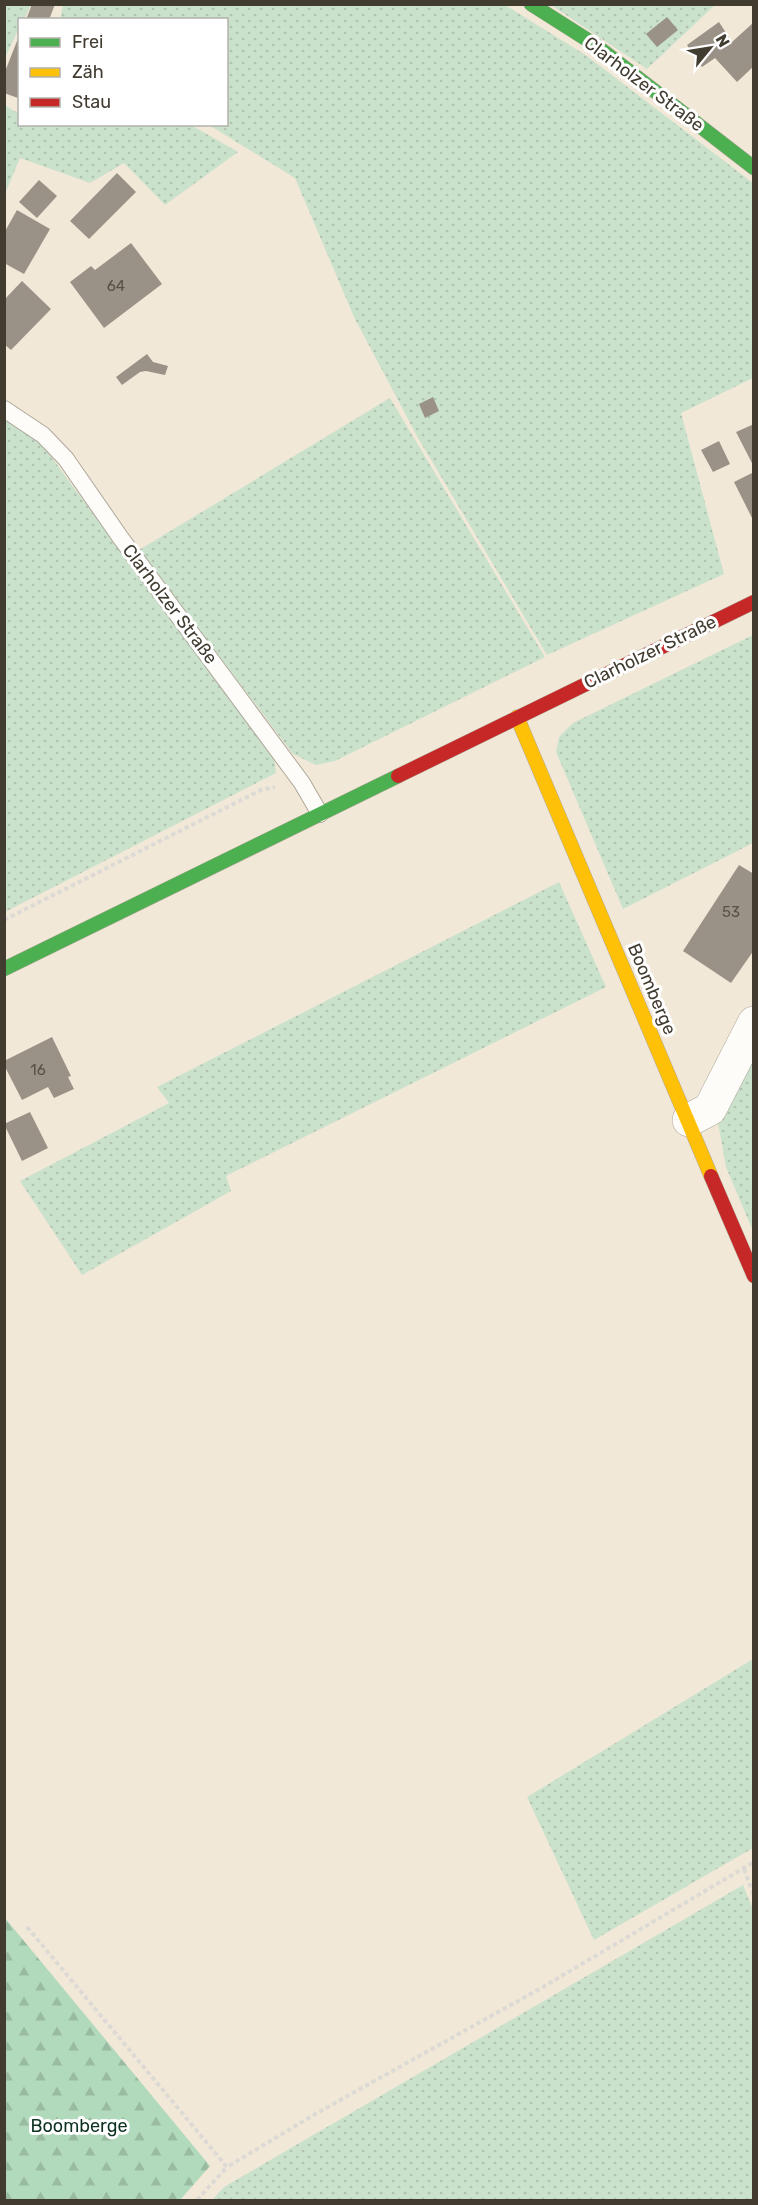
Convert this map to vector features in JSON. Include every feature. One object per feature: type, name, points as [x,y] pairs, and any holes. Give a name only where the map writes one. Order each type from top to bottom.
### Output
[{"type":"street","name":"Clarholzer Straße","points":[[531,4],[594,44],[753,168]]},
{"type":"street","name":"Clarholzer Straße","points":[[4,969],[753,602]]},
{"type":"street","name":"Boomberge","points":[[517,717],[753,1276]]},
{"type":"street","points":[[689,1120],[710,1109],[753,1023]]},
{"type":"lane","name":"Clarholzer Straße","points":[[4,409],[43,435],[66,459],[120,537],[303,783],[321,814]]},
{"type":"path","points":[[197,2200],[227,2167],[317,2113],[543,1987],[753,1862]]},
{"type":"path","points":[[744,1869],[753,1896]]},
{"type":"path","points":[[27,1927],[227,2167]]},
{"type":"green space","points":[[5,4],[31,5],[24,18],[18,18],[18,30],[5,58]]},
{"type":"green space","points":[[63,4],[505,5],[587,56],[753,183],[753,378],[681,413],[724,574],[547,655],[418,438],[354,317],[295,178],[211,126],[228,126],[228,18],[60,18]]},
{"type":"green space","points":[[551,5],[715,5],[647,69]]},
{"type":"green space","points":[[5,105],[18,113],[18,126],[193,126],[238,152],[165,205],[124,163],[90,183],[20,158],[5,194]]},
{"type":"green space","points":[[390,398],[545,657],[335,761],[316,765],[293,754],[139,550]]},
{"type":"green space","points":[[4,419],[38,439],[274,759],[276,773],[5,912]]},
{"type":"green space","points":[[753,635],[753,843],[623,909],[556,752],[559,737],[573,723]]},
{"type":"green space","points":[[559,882],[606,987],[226,1176],[231,1191],[82,1275],[20,1181],[169,1103],[157,1087]]},
{"type":"green space","points":[[753,1052],[753,1231],[726,1167],[717,1117]]},
{"type":"green space","points":[[753,1659],[753,1848],[594,1940],[527,1797]]},
{"type":"green space","points":[[743,1885],[754,1912],[753,2200],[212,2200],[224,2187]]},
{"type":"green space","name":"Boomberge","points":[[5,1918],[210,2166],[180,2200],[5,2200]]},
{"type":"building","points":[[32,4],[55,4],[50,18],[27,18]]},
{"type":"building","points":[[667,17],[678,30],[657,47],[646,34]]},
{"type":"building","points":[[719,22],[732,42],[754,22],[754,66],[737,82],[715,58],[702,67],[687,45]]},
{"type":"building","points":[[18,39],[18,98],[4,93],[4,74]]},
{"type":"building","points":[[117,173],[136,192],[89,239],[70,221]]},
{"type":"building","points":[[39,180],[57,196],[37,218],[19,202]]},
{"type":"building","points":[[17,210],[50,229],[24,274],[4,263],[4,233]]},
{"type":"building","points":[[131,243],[162,284],[104,328],[70,282],[91,266],[95,270]]},
{"type":"building","points":[[22,281],[51,309],[11,350],[4,344],[4,300]]},
{"type":"building","points":[[147,354],[153,362],[168,366],[165,375],[140,372],[122,385],[116,377]]},
{"type":"building","points":[[433,397],[439,411],[425,418],[419,404]]},
{"type":"building","points":[[754,424],[754,467],[736,432]]},
{"type":"building","points":[[719,441],[730,464],[713,472],[701,450]]},
{"type":"building","points":[[754,472],[754,522],[734,482]]},
{"type":"building","points":[[739,865],[754,874],[754,950],[731,983],[683,951]]},
{"type":"building","points":[[52,1037],[71,1076],[68,1077],[74,1089],[54,1098],[48,1087],[22,1100],[4,1061]]},
{"type":"building","points":[[30,1112],[48,1148],[22,1161],[4,1124]]},
{"type":"traffic: fast","points":[[531,4],[594,44],[754,168]]},
{"type":"traffic: fast","points":[[4,969],[398,776]]},
{"type":"traffic: slow","points":[[517,717],[711,1176]]},
{"type":"traffic: jam","points":[[398,776],[754,602]]},
{"type":"traffic: jam","points":[[711,1176],[754,1276]]}]
